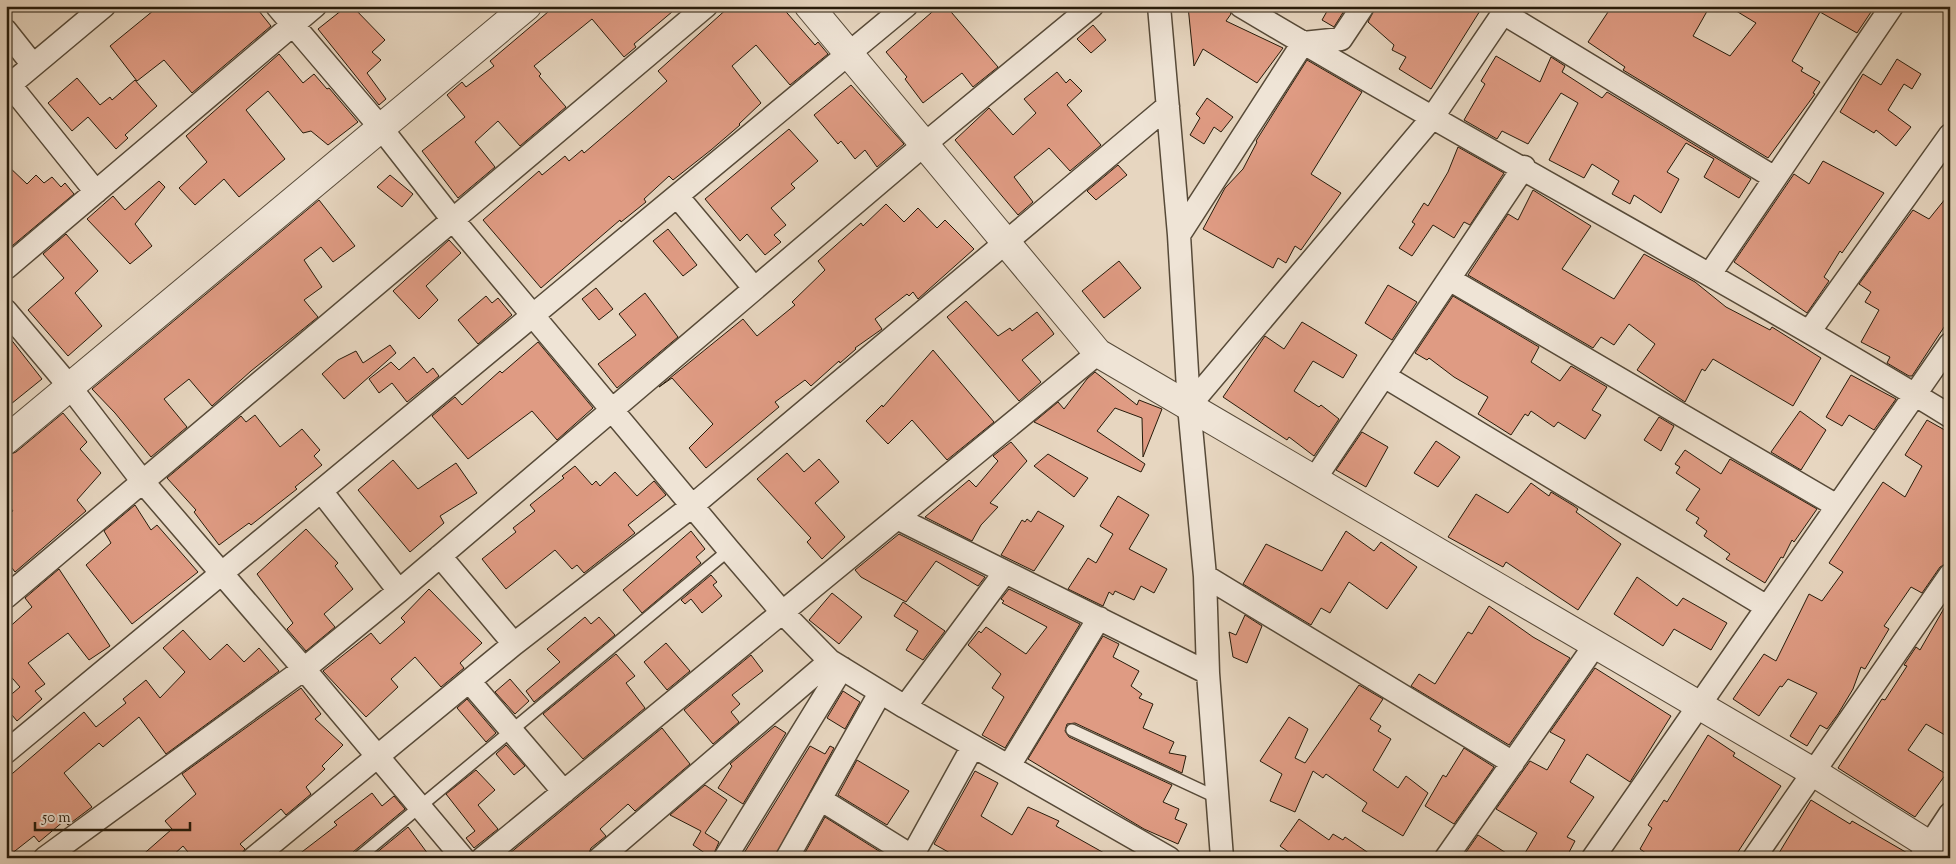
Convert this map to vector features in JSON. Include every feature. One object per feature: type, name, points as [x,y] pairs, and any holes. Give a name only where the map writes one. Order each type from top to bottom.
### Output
[{"type":"street","points":[[96,192],[8,86],[104,6]]},
{"type":"street","points":[[277,6],[381,128],[453,220],[533,316],[783,613],[836,664],[880,693],[1009,766],[1160,856]]},
{"type":"street","points":[[6,268],[315,6]]},
{"type":"street","points":[[6,440],[527,6]]},
{"type":"street","points":[[6,597],[706,6]]},
{"type":"street","points":[[809,6],[926,143],[1006,244],[1098,353],[1813,772],[1933,854],[1950,814]]},
{"type":"street","points":[[6,752],[906,6]]},
{"type":"street","points":[[45,858],[304,668],[399,591],[754,288],[1092,6]]},
{"type":"street","points":[[1159,6],[1179,235],[1189,406],[1205,576],[1208,673],[1222,858]]},
{"type":"street","points":[[1241,6],[1432,118],[1524,167],[1710,274],[1950,416]]},
{"type":"street","points":[[1179,235],[1303,43],[1341,38],[1362,6]]},
{"type":"street","points":[[1710,274],[1892,6]]},
{"type":"street","points":[[1189,406],[1432,118],[1506,9],[1775,178]]},
{"type":"street","points":[[6,31],[33,65]]},
{"type":"street","points":[[254,858],[514,644],[692,506],[1168,106]]},
{"type":"street","points":[[1809,332],[1950,135]]},
{"type":"street","points":[[1314,480],[1524,167]]},
{"type":"street","points":[[677,196],[754,288]]},
{"type":"street","points":[[1449,279],[1838,506]]},
{"type":"street","points":[[6,311],[70,387],[143,482],[304,668],[463,858]]},
{"type":"street","points":[[1593,858],[1950,344]]},
{"type":"street","points":[[483,858],[1098,353]]},
{"type":"street","points":[[1384,376],[1767,607]]},
{"type":"street","points":[[321,491],[399,591]]},
{"type":"street","points":[[897,518],[1208,673]]},
{"type":"street","points":[[440,556],[514,644]]},
{"type":"street","points":[[905,708],[1005,572]]},
{"type":"street","points":[[1754,858],[1950,575]]},
{"type":"street","points":[[1205,576],[1513,763]]},
{"type":"street","points":[[1009,766],[1099,618]]},
{"type":"street","points":[[1446,858],[1595,644]]},
{"type":"street","points":[[600,858],[836,664]]},
{"type":"street","points":[[725,858],[836,664]]},
{"type":"street","points":[[469,681],[564,792]]},
{"type":"street","points":[[787,858],[880,693]]},
{"type":"street","points":[[820,799],[913,857],[973,746]]},
{"type":"lane","points":[[358,858],[729,550]]},
{"type":"lane","points":[[1072,730],[1218,798]]},
{"type":"building","points":[[159,6],[255,6],[271,26],[192,93],[164,60],[137,81],[110,46]]},
{"type":"building","points":[[347,6],[352,6],[385,40],[372,52],[381,60],[367,73],[386,99],[379,105],[318,29]]},
{"type":"building","points":[[555,6],[679,6],[634,44],[636,47],[624,57],[592,19],[534,66],[541,74],[539,76],[566,107],[520,146],[498,121],[475,142],[495,167],[458,198],[422,151],[465,117],[447,95],[462,82],[466,87],[494,66],[490,61]]},
{"type":"building","points":[[730,6],[781,6],[815,45],[818,42],[828,54],[790,85],[756,45],[732,66],[761,103],[740,125],[711,150],[673,180],[669,176],[644,199],[646,202],[621,222],[620,220],[541,288],[483,220],[539,171],[542,175],[565,156],[569,161],[582,150],[584,153],[632,112],[667,81],[658,71]]},
{"type":"building","points":[[939,6],[946,6],[998,67],[973,87],[962,73],[923,103],[905,79],[907,77],[886,52]]},
{"type":"building","points":[[1188,6],[1228,6],[1231,14],[1226,21],[1283,48],[1257,83],[1203,49],[1194,66]]},
{"type":"building","points":[[1330,6],[1347,6],[1334,27],[1322,20]]},
{"type":"building","points":[[1376,6],[1483,6],[1431,89],[1399,69],[1406,57],[1392,50],[1394,45],[1368,22]]},
{"type":"building","points":[[1612,6],[1710,6],[1693,36],[1730,56],[1756,23],[1728,6],[1875,6],[1857,33],[1820,12],[1792,61],[1803,68],[1801,71],[1820,82],[1813,93],[1815,94],[1768,158],[1623,70],[1625,67],[1588,42]]},
{"type":"building","points":[[1093,25],[1106,40],[1091,53],[1077,39]]},
{"type":"building","points":[[279,54],[303,83],[314,74],[327,89],[329,88],[358,122],[328,145],[311,131],[303,133],[268,91],[246,110],[285,159],[239,197],[224,179],[195,205],[179,188],[207,162],[186,136]]},
{"type":"building","points":[[1496,56],[1540,82],[1551,57],[1565,66],[1562,72],[1602,98],[1607,92],[1751,179],[1739,198],[1704,177],[1714,159],[1686,143],[1667,172],[1679,179],[1661,213],[1634,195],[1630,204],[1612,194],[1619,181],[1592,164],[1584,178],[1549,160],[1578,103],[1561,93],[1528,144],[1502,131],[1497,139],[1464,120],[1485,84],[1481,81]]},
{"type":"building","points":[[1897,59],[1921,74],[1912,89],[1904,84],[1888,110],[1911,127],[1896,146],[1876,130],[1874,133],[1840,112],[1863,74],[1881,85]]},
{"type":"building","points":[[1307,60],[1362,92],[1311,174],[1341,193],[1301,250],[1295,246],[1286,263],[1278,258],[1273,268],[1203,229],[1225,188],[1243,169],[1256,141]]},
{"type":"building","points":[[1057,72],[1066,83],[1070,79],[1082,91],[1067,105],[1101,145],[1070,171],[1049,148],[1014,177],[1033,202],[1018,215],[955,140],[989,108],[1013,135],[1036,113],[1024,99]]},
{"type":"building","points":[[77,78],[100,105],[110,97],[112,100],[135,80],[157,106],[125,135],[128,138],[116,149],[88,117],[72,131],[48,103]]},
{"type":"building","points":[[851,85],[904,144],[877,167],[865,150],[855,159],[841,141],[838,144],[814,115]]},
{"type":"building","points":[[1207,98],[1233,117],[1221,132],[1214,127],[1204,144],[1190,135],[1200,118],[1196,114]]},
{"type":"building","points":[[789,129],[818,161],[791,184],[795,188],[771,208],[786,225],[774,235],[781,242],[765,255],[747,234],[740,241],[705,199]]},
{"type":"building","points":[[1458,147],[1504,173],[1470,225],[1464,222],[1454,238],[1433,225],[1412,256],[1399,248],[1415,224],[1412,222],[1424,203],[1428,206],[1448,172]]},
{"type":"building","points":[[1823,161],[1884,193],[1842,253],[1840,251],[1824,277],[1829,281],[1807,313],[1734,262],[1794,174],[1809,184]]},
{"type":"building","points":[[6,164],[27,184],[36,175],[44,183],[52,177],[61,187],[65,183],[74,194],[6,251]]},
{"type":"building","points":[[1118,165],[1127,175],[1096,200],[1087,191]]},
{"type":"building","points":[[390,175],[413,194],[402,207],[377,187]]},
{"type":"building","points":[[159,181],[165,187],[135,224],[152,246],[130,264],[87,219],[113,196],[125,210]]},
{"type":"building","points":[[1533,190],[1591,226],[1562,269],[1614,299],[1644,254],[1695,282],[1726,307],[1770,330],[1772,327],[1821,358],[1793,406],[1713,359],[1705,371],[1702,369],[1685,402],[1637,370],[1655,344],[1629,324],[1614,345],[1601,337],[1593,348],[1468,275],[1508,214],[1518,220]]},
{"type":"building","points":[[1950,193],[1950,318],[1912,376],[1909,376],[1887,363],[1890,357],[1861,342],[1879,310],[1865,302],[1871,292],[1859,284],[1913,210],[1929,219]]},
{"type":"building","points":[[319,200],[355,246],[333,262],[321,247],[304,260],[322,287],[304,300],[318,317],[251,371],[212,406],[189,379],[164,399],[187,427],[151,457],[115,413],[92,389]]},
{"type":"building","points":[[886,204],[904,222],[918,208],[937,228],[945,220],[974,249],[918,299],[913,292],[909,296],[907,294],[875,319],[882,329],[855,348],[840,363],[839,361],[811,386],[805,380],[775,402],[779,407],[706,468],[689,448],[713,424],[672,378],[659,387],[743,319],[757,336],[795,305],[792,302],[825,270],[818,261],[861,223],[863,226]]},
{"type":"building","points":[[668,229],[697,265],[683,276],[653,241]]},
{"type":"building","points":[[66,234],[98,271],[75,293],[102,326],[68,356],[28,310],[64,278],[43,254]]},
{"type":"building","points":[[449,240],[461,253],[426,286],[438,300],[419,319],[393,291]]},
{"type":"building","points":[[1119,261],[1141,288],[1104,318],[1082,291]]},
{"type":"building","points":[[1388,285],[1417,302],[1392,340],[1365,323]]},
{"type":"building","points":[[596,288],[613,309],[599,320],[582,299]]},
{"type":"building","points":[[645,293],[678,337],[617,388],[598,364],[636,335],[619,314]]},
{"type":"building","points":[[486,296],[492,303],[498,298],[512,315],[478,344],[458,320]]},
{"type":"building","points":[[1453,296],[1539,347],[1531,362],[1560,381],[1571,366],[1607,387],[1592,410],[1601,415],[1585,439],[1558,422],[1554,427],[1531,411],[1528,416],[1525,414],[1511,435],[1478,414],[1488,397],[1454,377],[1429,358],[1427,360],[1415,353]]},
{"type":"building","points":[[966,301],[998,336],[1010,328],[1012,331],[1037,312],[1054,334],[1022,360],[1041,382],[1019,401],[947,317]]},
{"type":"building","points":[[1302,322],[1357,355],[1343,378],[1313,361],[1294,391],[1319,407],[1321,405],[1339,419],[1314,456],[1289,437],[1287,440],[1223,397],[1265,336],[1284,349]]},
{"type":"building","points":[[6,333],[42,379],[6,408]]},
{"type":"building","points":[[538,342],[593,408],[557,440],[532,411],[468,459],[432,416],[455,397],[462,405],[500,371],[502,373]]},
{"type":"building","points":[[390,345],[396,353],[344,399],[322,374],[338,360],[356,351],[363,363]]},
{"type":"building","points":[[933,350],[994,422],[947,460],[912,420],[888,444],[866,421],[882,405],[883,407]]},
{"type":"building","points":[[414,357],[427,373],[433,368],[439,376],[407,402],[392,383],[379,393],[369,379],[391,362],[399,370]]},
{"type":"building","points":[[1095,372],[1137,405],[1139,400],[1162,409],[1143,457],[1142,418],[1115,408],[1097,431],[1145,464],[1141,472],[1034,422],[1058,402],[1064,409],[1087,379]]},
{"type":"building","points":[[1851,375],[1896,399],[1874,430],[1849,415],[1842,426],[1826,417]]},
{"type":"building","points":[[1800,411],[1826,430],[1801,470],[1771,452]]},
{"type":"building","points":[[63,413],[87,442],[80,449],[101,473],[77,500],[86,511],[15,572],[6,560],[6,516],[13,511],[6,502],[6,456],[16,452]]},
{"type":"building","points":[[255,415],[280,447],[302,429],[320,450],[314,456],[322,465],[295,487],[297,489],[251,525],[249,523],[219,545],[194,512],[196,510],[167,478],[241,416],[246,422]]},
{"type":"building","points":[[1659,417],[1674,426],[1661,451],[1644,440]]},
{"type":"building","points":[[1927,420],[1950,433],[1950,562],[1940,567],[1922,593],[1911,587],[1884,626],[1889,629],[1865,669],[1861,667],[1853,689],[1838,714],[1827,729],[1820,725],[1807,746],[1790,736],[1817,693],[1788,679],[1782,687],[1780,686],[1759,716],[1733,699],[1764,654],[1776,661],[1809,594],[1822,601],[1843,572],[1829,563],[1883,482],[1905,497],[1922,466],[1905,455]]},
{"type":"building","points":[[1362,432],[1388,447],[1366,487],[1336,470]]},
{"type":"building","points":[[1436,441],[1460,457],[1438,487],[1414,473]]},
{"type":"building","points":[[1011,442],[1027,461],[990,503],[998,507],[981,525],[972,541],[925,517],[969,480],[976,487],[998,461],[993,456]]},
{"type":"building","points":[[1685,450],[1721,474],[1730,459],[1817,509],[1794,542],[1792,540],[1783,558],[1781,557],[1765,583],[1726,559],[1730,554],[1704,536],[1707,531],[1696,523],[1699,518],[1686,510],[1700,489],[1676,473],[1680,467],[1675,464]]},
{"type":"building","points":[[787,453],[804,472],[819,459],[839,482],[815,503],[845,537],[822,559],[807,542],[811,538],[757,479]]},
{"type":"building","points":[[1048,454],[1088,478],[1074,497],[1034,466]]},
{"type":"building","points":[[393,460],[418,489],[456,463],[477,493],[440,516],[444,523],[410,552],[358,490]]},
{"type":"building","points":[[575,466],[592,485],[596,481],[600,486],[615,472],[637,496],[654,481],[666,495],[628,525],[635,533],[584,573],[577,565],[572,569],[555,550],[506,589],[482,559],[516,532],[513,528],[535,511],[530,505],[564,478],[562,476]]},
{"type":"building","points":[[1531,483],[1549,496],[1551,492],[1574,506],[1578,509],[1576,512],[1621,544],[1578,610],[1506,562],[1503,567],[1448,537],[1476,494],[1508,513]]},
{"type":"building","points":[[1118,496],[1149,515],[1129,549],[1167,569],[1154,593],[1141,586],[1134,600],[1115,591],[1113,595],[1109,592],[1103,606],[1068,589],[1088,558],[1096,563],[1113,534],[1100,526]]},
{"type":"building","points":[[135,505],[151,530],[157,525],[198,572],[132,624],[86,565],[111,543],[104,531]]},
{"type":"building","points":[[1038,511],[1064,526],[1034,571],[1001,555],[1022,520],[1025,522],[1027,519],[1031,522]]},
{"type":"building","points":[[306,529],[338,563],[335,566],[353,589],[324,614],[335,627],[306,651],[287,629],[293,623],[257,574]]},
{"type":"building","points":[[691,531],[705,549],[696,557],[701,563],[642,613],[623,590]]},
{"type":"building","points":[[1346,531],[1374,551],[1381,542],[1417,567],[1387,609],[1349,582],[1330,613],[1321,608],[1311,625],[1243,584],[1266,544],[1322,571]]},
{"type":"building","points":[[899,534],[985,577],[978,586],[936,561],[906,602],[861,577],[855,570]]},
{"type":"building","points":[[59,569],[110,646],[89,660],[68,633],[28,663],[45,684],[35,691],[42,699],[17,721],[6,708],[6,699],[20,687],[6,671],[6,630],[32,607],[25,598]]},
{"type":"building","points":[[711,575],[717,582],[713,585],[722,596],[702,613],[691,599],[685,604],[681,600]]},
{"type":"building","points":[[1637,577],[1677,606],[1683,598],[1727,623],[1711,650],[1674,629],[1663,646],[1614,614]]},
{"type":"building","points":[[429,589],[482,643],[460,663],[464,668],[441,687],[415,657],[391,679],[398,687],[366,717],[323,671],[371,633],[380,644],[405,622],[401,618]]},
{"type":"building","points":[[1009,589],[1080,624],[1005,748],[982,735],[1004,697],[992,688],[1001,674],[968,645],[979,631],[981,633],[986,627],[1026,654],[1047,627],[1002,603],[1004,601],[1001,599]]},
{"type":"building","points":[[832,593],[862,617],[839,644],[809,620]]},
{"type":"building","points":[[1950,598],[1950,738],[1926,724],[1908,750],[1946,774],[1915,817],[1838,768],[1882,699],[1885,700],[1907,666],[1904,665],[1916,647],[1920,650]]},
{"type":"building","points":[[903,602],[945,631],[923,660],[906,650],[918,631],[894,616]]},
{"type":"building","points":[[1489,606],[1533,637],[1570,658],[1509,745],[1411,686],[1419,674],[1435,684],[1468,632],[1472,634]]},
{"type":"building","points":[[1245,615],[1262,626],[1247,663],[1233,657],[1229,632],[1236,635]]},
{"type":"building","points":[[585,617],[591,624],[599,617],[615,635],[534,702],[526,691],[560,662],[547,649]]},
{"type":"building","points":[[183,630],[210,660],[227,644],[244,662],[259,648],[279,671],[166,754],[139,717],[103,747],[99,743],[64,773],[92,807],[68,825],[64,821],[39,842],[34,836],[6,858],[6,779],[84,712],[96,727],[126,703],[123,699],[146,680],[160,698],[185,672],[163,648]]},
{"type":"building","points":[[1103,636],[1119,644],[1113,657],[1139,671],[1131,686],[1142,694],[1139,698],[1153,704],[1143,728],[1174,742],[1169,753],[1186,756],[1182,773],[1075,723],[1067,724],[1065,731],[1069,737],[1172,785],[1163,802],[1179,809],[1175,819],[1187,824],[1178,844],[1144,829],[1028,759]]},
{"type":"building","points":[[666,643],[690,671],[667,690],[644,662]]},
{"type":"building","points":[[616,654],[635,676],[626,683],[645,708],[583,759],[543,714]]},
{"type":"building","points":[[751,655],[763,671],[732,695],[740,704],[731,712],[739,722],[713,744],[684,710]]},
{"type":"building","points":[[1595,668],[1671,716],[1630,782],[1587,754],[1570,782],[1594,797],[1567,837],[1575,841],[1566,858],[1522,858],[1537,833],[1496,809],[1530,761],[1547,770],[1565,740],[1550,732]]},
{"type":"building","points":[[510,679],[529,701],[515,714],[495,692]]},
{"type":"building","points":[[1359,685],[1383,699],[1370,719],[1381,726],[1378,731],[1391,739],[1373,770],[1398,788],[1406,776],[1428,793],[1403,836],[1362,811],[1367,803],[1326,774],[1323,778],[1313,771],[1295,812],[1270,801],[1282,774],[1260,761],[1289,717],[1308,729],[1295,758],[1305,763]]},
{"type":"building","points":[[301,688],[321,714],[315,719],[343,745],[322,766],[325,769],[306,787],[311,794],[286,815],[281,809],[240,844],[245,849],[238,858],[193,858],[183,846],[170,858],[139,858],[172,829],[165,821],[196,794],[182,774]]},
{"type":"building","points":[[843,691],[860,702],[845,729],[827,718]]},
{"type":"building","points":[[467,699],[496,733],[486,742],[457,708]]},
{"type":"building","points":[[775,726],[786,733],[743,804],[718,788],[732,766],[730,764]]},
{"type":"building","points":[[662,728],[690,764],[635,811],[628,804],[600,829],[606,836],[591,848],[587,858],[504,858]]},
{"type":"building","points":[[1708,735],[1735,753],[1733,756],[1781,786],[1734,858],[1653,858],[1640,849],[1652,828],[1648,825],[1664,800],[1667,802]]},
{"type":"building","points":[[506,745],[525,766],[514,775],[496,754]]},
{"type":"building","points":[[810,746],[825,754],[830,746],[834,748],[774,858],[741,858]]},
{"type":"building","points":[[1464,748],[1494,767],[1454,824],[1425,806],[1443,775],[1446,777]]},
{"type":"building","points":[[857,760],[909,791],[887,825],[838,795]]},
{"type":"building","points":[[476,770],[495,790],[478,805],[498,829],[474,848],[466,838],[475,831],[446,794]]},
{"type":"building","points":[[975,771],[998,783],[981,816],[1012,835],[1028,807],[1059,821],[1056,826],[1113,858],[959,858],[934,844]]},
{"type":"building","points":[[705,785],[727,800],[705,833],[719,842],[712,858],[693,845],[701,831],[670,815]]},
{"type":"building","points":[[372,793],[382,806],[394,796],[405,809],[353,852],[351,858],[294,858],[337,825],[334,822]]},
{"type":"building","points":[[1811,800],[1850,824],[1852,821],[1909,854],[1908,858],[1776,858]]},
{"type":"building","points":[[825,817],[890,858],[802,858]]},
{"type":"building","points":[[1299,819],[1329,840],[1333,834],[1343,840],[1345,837],[1376,858],[1297,858],[1280,846]]},
{"type":"building","points":[[408,827],[431,858],[370,858]]},
{"type":"building","points":[[1478,835],[1514,858],[1462,858]]}]
